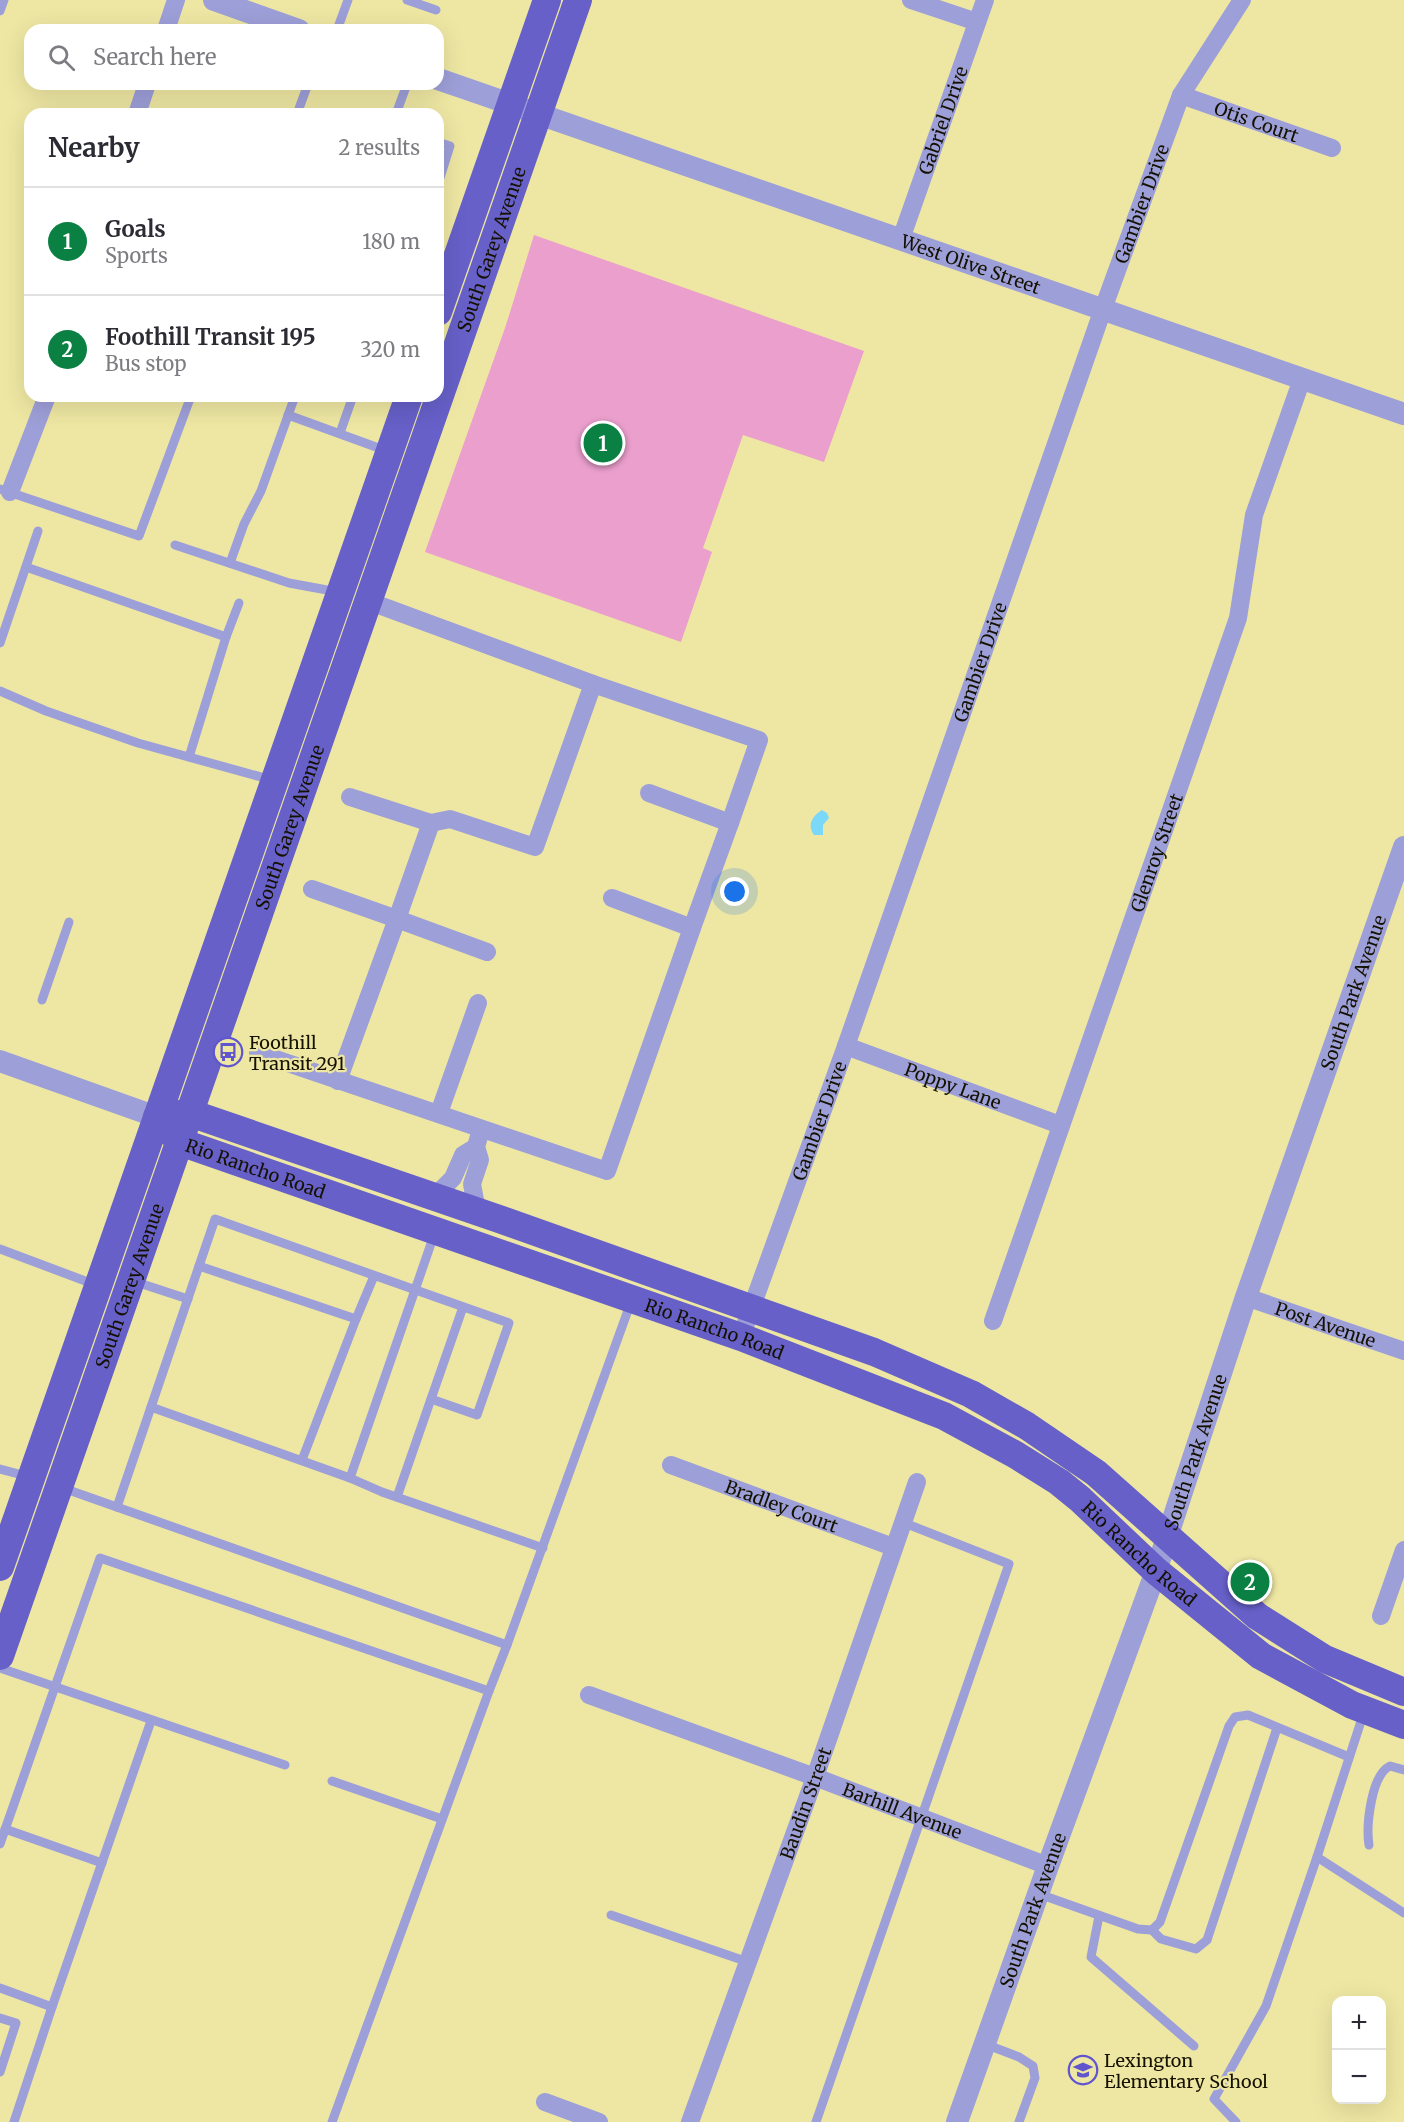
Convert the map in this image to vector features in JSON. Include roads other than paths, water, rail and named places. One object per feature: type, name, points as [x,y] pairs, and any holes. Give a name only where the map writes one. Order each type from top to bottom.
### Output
[{"type":"main road","name":"South Garey Avenue","points":[[444,287],[448,271],[512,105],[547,0]]},
{"type":"main road","name":"South Garey Avenue","points":[[444,385],[578,0]]},
{"type":"main road","name":"South Garey Avenue","points":[[0,1567],[407,402]]},
{"type":"main road","name":"South Garey Avenue","points":[[0,1656],[438,402]]},
{"type":"main road","points":[[359,541],[359,576],[368,601]]},
{"type":"main road","points":[[340,593],[348,605],[352,619],[352,646]]},
{"type":"main road","name":"Rio Rancho Road","points":[[157,1117],[190,1113],[532,1230],[873,1352],[970,1394],[1027,1426],[1096,1473],[1257,1616],[1325,1659],[1404,1692]]},
{"type":"main road","name":"Rio Rancho Road","points":[[157,1117],[180,1142],[741,1337],[944,1416],[1016,1455],[1059,1482],[1156,1571],[1261,1656],[1365,1710],[1404,1725]]},
{"type":"main road","points":[[435,1231],[450,1223],[462,1221],[500,1234],[532,1230]]},
{"type":"main road","points":[[632,1300],[642,1269]]},
{"type":"main road","points":[[31,1477],[59,1487]]},
{"type":"main road","points":[[1365,1710],[1375,1681]]},
{"type":"street","points":[[168,24],[176,0]]},
{"type":"street","points":[[214,0],[282,24]]},
{"type":"street","points":[[911,0],[977,22]]},
{"type":"street","name":"Gabriel Drive","points":[[901,239],[985,0]]},
{"type":"street","name":"Gambier Drive","points":[[741,1337],[846,1046],[1180,95],[1242,0]]},
{"type":"street","name":"West Olive Street","points":[[444,81],[1404,414]]},
{"type":"street","points":[[139,108],[145,90]]},
{"type":"street","name":"Otis Court","points":[[1180,95],[1332,148]]},
{"type":"street","name":"Glenroy Street","points":[[993,1321],[1238,618],[1254,515],[1302,380]]},
{"type":"street","points":[[5,490],[43,402]]},
{"type":"street","points":[[258,1053],[607,1171],[759,740],[593,684],[368,601]]},
{"type":"street","points":[[350,797],[431,823],[450,819],[535,847],[593,684]]},
{"type":"street","points":[[649,793],[730,824]]},
{"type":"street","points":[[338,1081],[431,823]]},
{"type":"street","name":"South Park Avenue","points":[[957,2122],[1156,1571],[1246,1297],[1404,847]]},
{"type":"street","points":[[312,889],[487,952]]},
{"type":"street","points":[[612,898],[692,928]]},
{"type":"street","points":[[439,1113],[478,1003]]},
{"type":"street","name":"Poppy Lane","points":[[846,1046],[1060,1125]]},
{"type":"street","points":[[0,1061],[157,1117]]},
{"type":"street","points":[[477,1211],[472,1185],[480,1160],[476,1147],[481,1129]]},
{"type":"street","points":[[434,1197],[453,1178],[463,1155],[476,1147]]},
{"type":"street","name":"Post Avenue","points":[[1246,1297],[1404,1351]]},
{"type":"street","name":"Bradley Court","points":[[671,1465],[893,1547]]},
{"type":"street","name":"Baudin Street","points":[[690,2122],[815,1777],[917,1482]]},
{"type":"street","points":[[1381,1616],[1404,1550]]},
{"type":"street","name":"Barhill Avenue","points":[[589,1695],[815,1777],[1048,1866]]},
{"type":"street","points":[[545,2102],[599,2122]]},
{"type":"lane","points":[[0,11],[4,0]]},
{"type":"lane","points":[[340,24],[348,0]]},
{"type":"lane","points":[[406,0],[436,10]]},
{"type":"lane","points":[[299,108],[306,90]]},
{"type":"lane","points":[[398,108],[405,90]]},
{"type":"lane","points":[[444,144],[450,146],[444,165]]},
{"type":"lane","points":[[5,490],[139,536],[189,402]]},
{"type":"lane","points":[[230,563],[243,524],[261,491],[293,402]]},
{"type":"lane","points":[[340,433],[351,402]]},
{"type":"lane","points":[[288,415],[390,451]]},
{"type":"lane","points":[[0,643],[38,531]]},
{"type":"lane","points":[[175,545],[289,583],[340,593]]},
{"type":"lane","points":[[26,567],[226,638]]},
{"type":"lane","points":[[189,757],[239,603]]},
{"type":"lane","points":[[0,691],[46,711],[138,743],[274,781]]},
{"type":"lane","points":[[42,1000],[69,922]]},
{"type":"lane","points":[[117,1507],[215,1219],[509,1323],[477,1415],[431,1399]]},
{"type":"lane","points":[[350,1478],[435,1231]]},
{"type":"lane","points":[[0,1249],[98,1286]]},
{"type":"lane","points":[[199,1266],[356,1319]]},
{"type":"lane","points":[[302,1460],[374,1276]]},
{"type":"lane","points":[[132,1281],[188,1299]]},
{"type":"lane","points":[[333,2122],[632,1300]]},
{"type":"lane","points":[[397,1497],[463,1307]]},
{"type":"lane","points":[[151,1407],[543,1548]]},
{"type":"lane","points":[[0,1469],[31,1477]]},
{"type":"lane","points":[[59,1487],[507,1645]]},
{"type":"lane","points":[[816,2122],[1009,1564],[902,1522]]},
{"type":"lane","points":[[0,1844],[100,1558],[489,1691]]},
{"type":"lane","points":[[0,1668],[285,1765]]},
{"type":"lane","points":[[1236,2122],[1214,2099],[1266,2006],[1365,1710]]},
{"type":"lane","points":[[1152,1930],[1160,1922],[1234,1717],[1248,1715],[1349,1757]]},
{"type":"lane","points":[[14,2122],[151,1720]]},
{"type":"lane","points":[[1038,1894],[1138,1929],[1152,1930],[1161,1939],[1196,1949],[1207,1940],[1277,1728]]},
{"type":"lane","points":[[1369,1845],[1367,1833],[1370,1805],[1380,1775],[1385,1768],[1390,1766],[1404,1770]]},
{"type":"lane","points":[[332,1781],[442,1819]]},
{"type":"lane","points":[[5,1829],[102,1863]]},
{"type":"lane","points":[[1317,1857],[1404,1912]]},
{"type":"lane","points":[[611,1915],[748,1962]]},
{"type":"lane","points":[[1099,1916],[1091,1957],[1194,2046]]},
{"type":"lane","points":[[0,1988],[52,2007]]},
{"type":"lane","points":[[0,2018],[16,2023],[0,2072]]},
{"type":"lane","points":[[985,2044],[1034,2066],[1035,2078],[1019,2122]]},
{"type":"water","points":[[822,810],[829,818],[823,825],[823,835],[814,835],[811,828],[812,821]]},
{"type":"place","name":"Goals","points":[[603,443]]},
{"type":"place","name":"Foothill Transit 291","points":[[228,1052]]},
{"type":"place","name":"Foothill Transit 195","points":[[1250,1582]]},
{"type":"place","name":"Lexington Elementary School","points":[[1083,2070]]}]
